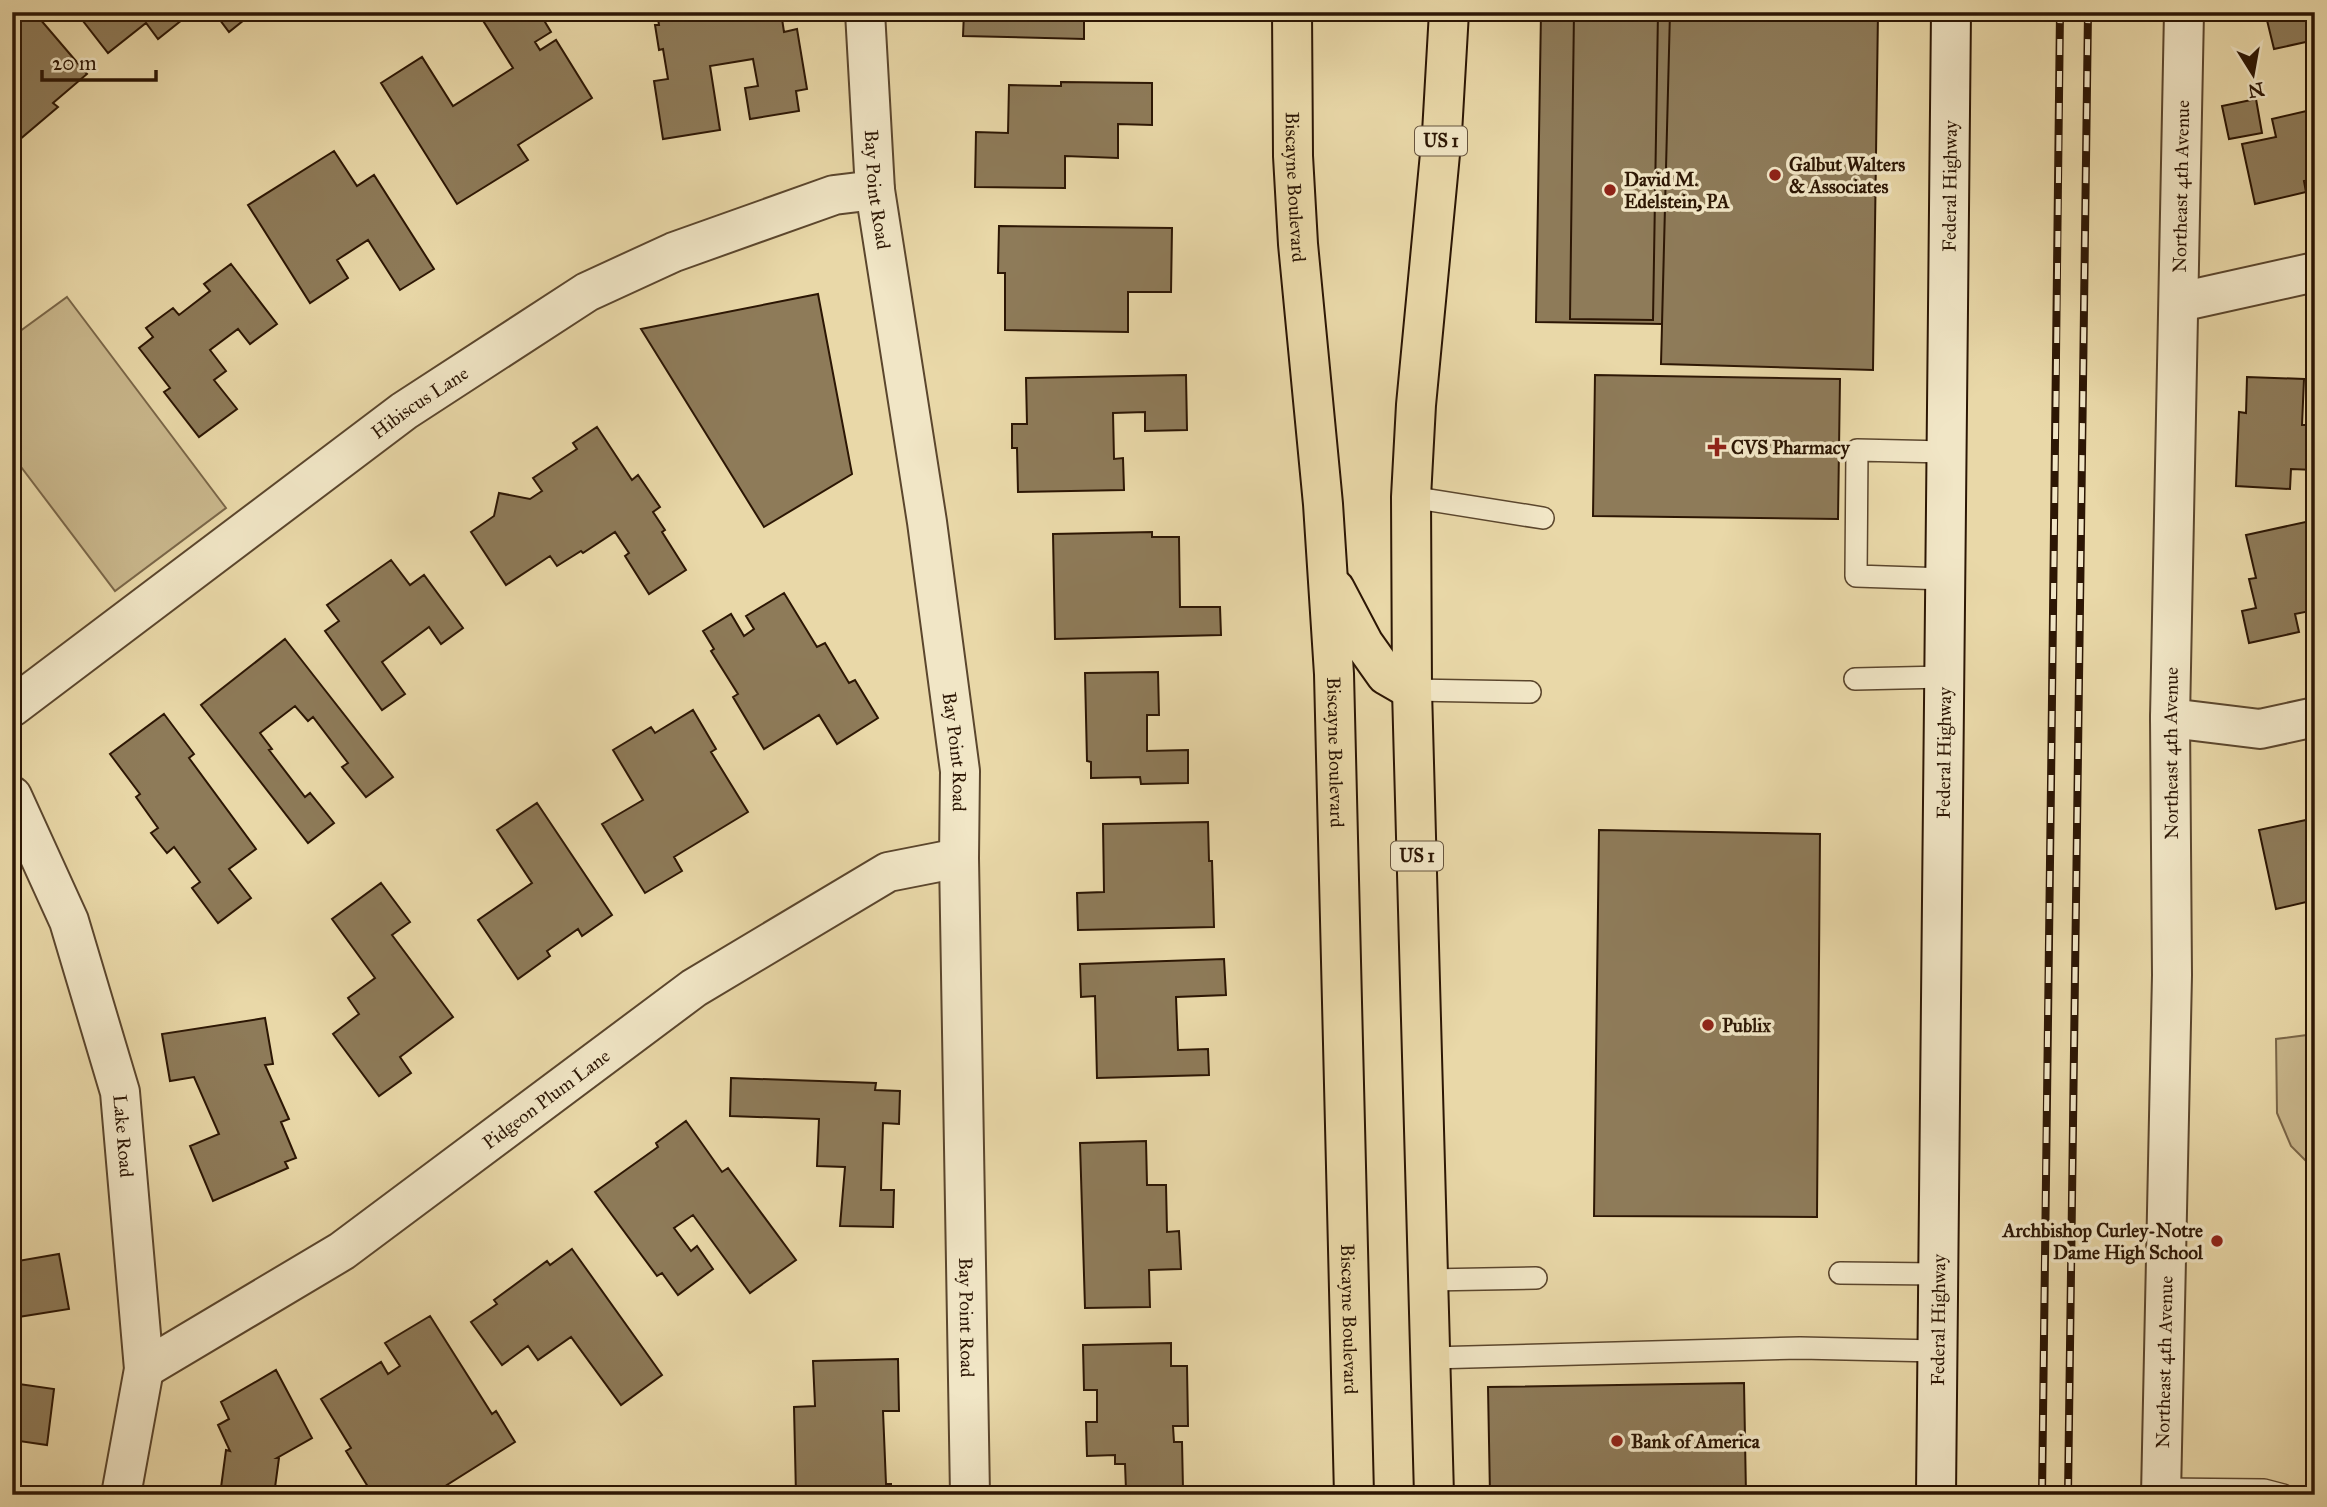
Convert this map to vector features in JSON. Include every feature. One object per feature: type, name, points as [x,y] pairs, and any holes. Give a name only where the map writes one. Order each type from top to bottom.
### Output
[{"type":"main road","name":"Biscayne Boulevard","points":[[1292,12],[1293,156],[1298,244],[1329,578],[1334,674],[1354,1495]]},
{"type":"main road","name":"US 1","points":[[1434,1495],[1412,690],[1411,497],[1416,405],[1442,133],[1448,12]]},
{"type":"main road","points":[[1329,578],[1364,644],[1386,675],[1412,690]]},
{"type":"street","name":"Bay Point Road","points":[[865,12],[875,190],[927,522],[960,771],[959,858],[970,1495]]},
{"type":"street","name":"Federal Highway","points":[[1936,1495],[1951,12]]},
{"type":"street","name":"Northeast 4th Avenue","points":[[2161,1492],[2172,975],[2170,718],[2184,12]]},
{"type":"street","name":"Hibiscus Lane","points":[[12,707],[404,411],[587,292],[686,247],[834,195],[875,190]]},
{"type":"street","points":[[2180,302],[2315,272]]},
{"type":"street","points":[[2170,718],[2260,729],[2315,717]]},
{"type":"street","name":"Lake Road","points":[[12,796],[69,921],[120,1092],[144,1369],[121,1495]]},
{"type":"street","name":"Pidgeon Plum Lane","points":[[144,1369],[342,1251],[694,988],[888,872],[959,858]]},
{"type":"lane","points":[[1945,579],[1856,576],[1857,450],[1946,452]]},
{"type":"lane","points":[[1411,497],[1543,518]]},
{"type":"lane","points":[[1855,679],[1944,677]]},
{"type":"lane","points":[[1412,690],[1530,692]]},
{"type":"lane","points":[[1840,1273],[1938,1274]]},
{"type":"lane","points":[[1428,1280],[1536,1278]]},
{"type":"lane","points":[[1430,1358],[1800,1348],[1937,1351]]},
{"type":"lane","points":[[2161,1492],[2264,1490],[2283,1495]]},
{"type":"shaded area","points":[[67,297],[226,508],[115,591],[12,455],[12,337]]},
{"type":"shaded area","points":[[2315,1034],[2315,1170],[2291,1146],[2277,1113],[2276,1039]]},
{"type":"building","points":[[12,12],[34,12],[87,74],[53,103],[58,107],[12,146]]},
{"type":"building","points":[[76,12],[192,12],[158,39],[146,23],[108,53]]},
{"type":"building","points":[[214,12],[254,12],[229,32]]},
{"type":"building","points":[[494,12],[539,12],[551,32],[535,42],[540,50],[556,40],[592,98],[518,145],[528,160],[457,204],[381,83],[422,57],[453,106],[513,68],[482,19]]},
{"type":"building","points":[[657,12],[781,12],[784,32],[797,29],[807,89],[796,91],[799,111],[750,119],[745,88],[758,86],[753,59],[710,66],[720,130],[663,139],[654,81],[668,79],[663,49],[659,50],[655,25],[659,25]]},
{"type":"building","points":[[964,12],[1084,12],[1084,39],[963,36]]},
{"type":"building","points":[[1541,12],[1670,12],[1662,324],[1536,322]]},
{"type":"building","points":[[1574,12],[1658,12],[1653,320],[1570,319]]},
{"type":"building","points":[[1670,12],[1878,12],[1873,370],[1661,364]]},
{"type":"building","points":[[2265,12],[2315,12],[2315,40],[2274,49]]},
{"type":"building","points":[[1061,82],[1152,83],[1152,125],[1118,124],[1118,158],[1065,156],[1065,188],[975,187],[976,132],[1008,133],[1009,85],[1061,86]]},
{"type":"building","points":[[2256,99],[2262,133],[2229,139],[2222,106]]},
{"type":"building","points":[[2315,109],[2315,179],[2304,181],[2306,192],[2255,204],[2242,144],[2276,137],[2272,119]]},
{"type":"building","points":[[334,151],[357,186],[374,175],[434,269],[400,290],[368,240],[337,260],[348,278],[310,303],[248,205]]},
{"type":"building","points":[[999,226],[1172,228],[1171,292],[1128,292],[1128,332],[1005,330],[1005,273],[998,273]]},
{"type":"building","points":[[231,264],[277,324],[250,344],[238,329],[210,350],[226,371],[214,380],[237,409],[199,437],[164,392],[170,388],[139,348],[153,337],[146,328],[173,308],[179,315],[210,291],[204,284]]},
{"type":"building","points":[[818,294],[852,474],[764,527],[641,329]]},
{"type":"building","points":[[1186,375],[1187,430],[1145,431],[1145,412],[1113,413],[1114,459],[1123,458],[1124,490],[1018,492],[1017,448],[1012,448],[1012,424],[1027,424],[1026,378]]},
{"type":"building","name":"CVS Pharmacy","points":[[1595,375],[1840,379],[1838,519],[1593,516]]},
{"type":"building","points":[[2247,377],[2304,379],[2302,425],[2315,425],[2315,470],[2291,469],[2290,489],[2236,486],[2239,412],[2246,413]]},
{"type":"building","points":[[597,427],[632,480],[638,475],[660,507],[653,512],[686,570],[649,594],[625,556],[629,553],[615,532],[557,566],[550,556],[506,585],[471,532],[494,516],[499,493],[530,499],[542,491],[533,478],[577,449],[573,443]]},
{"type":"building","points":[[2315,520],[2315,610],[2295,614],[2299,632],[2249,643],[2242,611],[2256,608],[2249,579],[2256,578],[2246,535]]},
{"type":"building","points":[[1152,532],[1152,537],[1179,537],[1180,607],[1220,607],[1221,635],[1055,639],[1053,534]]},
{"type":"building","points":[[391,560],[410,585],[424,575],[463,628],[441,644],[429,627],[382,662],[405,694],[382,710],[325,631],[339,621],[327,605]]},
{"type":"building","points":[[784,593],[817,647],[825,643],[849,683],[855,680],[878,718],[837,744],[819,715],[764,749],[733,697],[738,694],[711,651],[714,649],[703,631],[731,614],[744,636],[754,629],[746,616]]},
{"type":"building","points":[[285,639],[393,777],[366,797],[342,767],[348,763],[313,717],[308,721],[295,706],[260,733],[272,749],[269,750],[305,797],[310,793],[334,823],[308,843],[201,705]]},
{"type":"building","points":[[1158,672],[1159,715],[1147,715],[1147,751],[1188,750],[1188,783],[1141,784],[1140,777],[1091,778],[1091,762],[1087,761],[1085,673]]},
{"type":"building","points":[[693,710],[716,749],[711,752],[748,812],[674,857],[682,871],[645,893],[602,824],[643,800],[613,750],[651,727],[655,733]]},
{"type":"building","points":[[164,714],[194,754],[189,758],[256,849],[229,869],[251,898],[218,923],[192,888],[200,882],[174,847],[167,853],[151,833],[158,828],[136,797],[140,794],[110,754]]},
{"type":"building","points":[[537,803],[612,915],[582,936],[578,929],[547,951],[550,956],[518,979],[478,920],[532,883],[497,830]]},
{"type":"building","points":[[2306,820],[2312,845],[2315,844],[2315,900],[2276,909],[2259,830]]},
{"type":"building","points":[[1208,822],[1214,927],[1078,930],[1077,893],[1104,892],[1103,824]]},
{"type":"building","name":"Publix","points":[[1599,830],[1820,834],[1817,1217],[1594,1216]]},
{"type":"building","points":[[381,883],[410,922],[392,935],[453,1017],[400,1057],[411,1073],[379,1096],[333,1034],[359,1014],[348,998],[375,978],[332,919]]},
{"type":"building","points":[[1224,959],[1226,995],[1176,997],[1178,1050],[1208,1049],[1209,1075],[1097,1078],[1095,996],[1081,997],[1080,964]]},
{"type":"building","points":[[265,1018],[273,1064],[265,1065],[289,1119],[281,1122],[296,1158],[285,1162],[288,1168],[213,1201],[190,1146],[219,1134],[194,1077],[170,1081],[162,1034]]},
{"type":"building","points":[[731,1078],[876,1083],[875,1090],[900,1091],[899,1124],[883,1123],[881,1190],[894,1190],[893,1227],[840,1226],[845,1167],[817,1166],[819,1119],[730,1116]]},
{"type":"building","points":[[686,1121],[722,1172],[728,1168],[796,1260],[750,1293],[693,1215],[674,1228],[691,1251],[697,1246],[713,1269],[678,1295],[662,1273],[657,1276],[595,1192],[658,1147],[656,1143]]},
{"type":"building","points":[[1146,1141],[1147,1185],[1166,1185],[1167,1232],[1179,1231],[1181,1269],[1149,1270],[1150,1307],[1085,1308],[1080,1143]]},
{"type":"building","points":[[572,1249],[662,1375],[621,1405],[571,1337],[538,1360],[528,1346],[502,1365],[471,1322],[497,1304],[494,1300],[547,1261],[550,1265]]},
{"type":"building","points":[[59,1254],[69,1309],[12,1318],[12,1262]]},
{"type":"building","points":[[430,1316],[492,1414],[496,1411],[515,1442],[431,1495],[373,1495],[346,1451],[351,1448],[321,1399],[381,1362],[388,1374],[400,1366],[385,1343]]},
{"type":"building","points":[[1171,1343],[1171,1366],[1187,1366],[1188,1426],[1173,1426],[1174,1442],[1182,1442],[1183,1489],[1126,1490],[1125,1464],[1115,1464],[1115,1455],[1087,1456],[1086,1422],[1097,1422],[1097,1390],[1084,1390],[1083,1345]]},
{"type":"building","points":[[898,1359],[899,1411],[883,1411],[886,1484],[891,1484],[891,1495],[796,1495],[794,1407],[815,1406],[813,1361]]},
{"type":"building","points":[[276,1370],[312,1438],[277,1458],[274,1495],[220,1495],[226,1450],[230,1451],[218,1425],[229,1419],[221,1402]]},
{"type":"building","points":[[12,1383],[54,1389],[47,1445],[12,1440]]},
{"type":"building","name":"Bank of America","points":[[1744,1383],[1746,1495],[1490,1495],[1488,1387]]},
{"type":"railway","points":[[2042,1495],[2060,12]]},
{"type":"railway","points":[[2068,1495],[2088,12]]},
{"type":"place","name":"Galbut Walters & Associates","points":[[1775,175]]},
{"type":"place","name":"David M. Edelstein, PA","points":[[1610,190]]},
{"type":"place","name":"CVS Pharmacy","points":[[1717,447]]},
{"type":"place","name":"Publix","points":[[1708,1025]]},
{"type":"place","name":"Archbishop Curley-Notre Dame High School","points":[[2217,1241]]},
{"type":"place","name":"Bank of America","points":[[1617,1441]]}]
